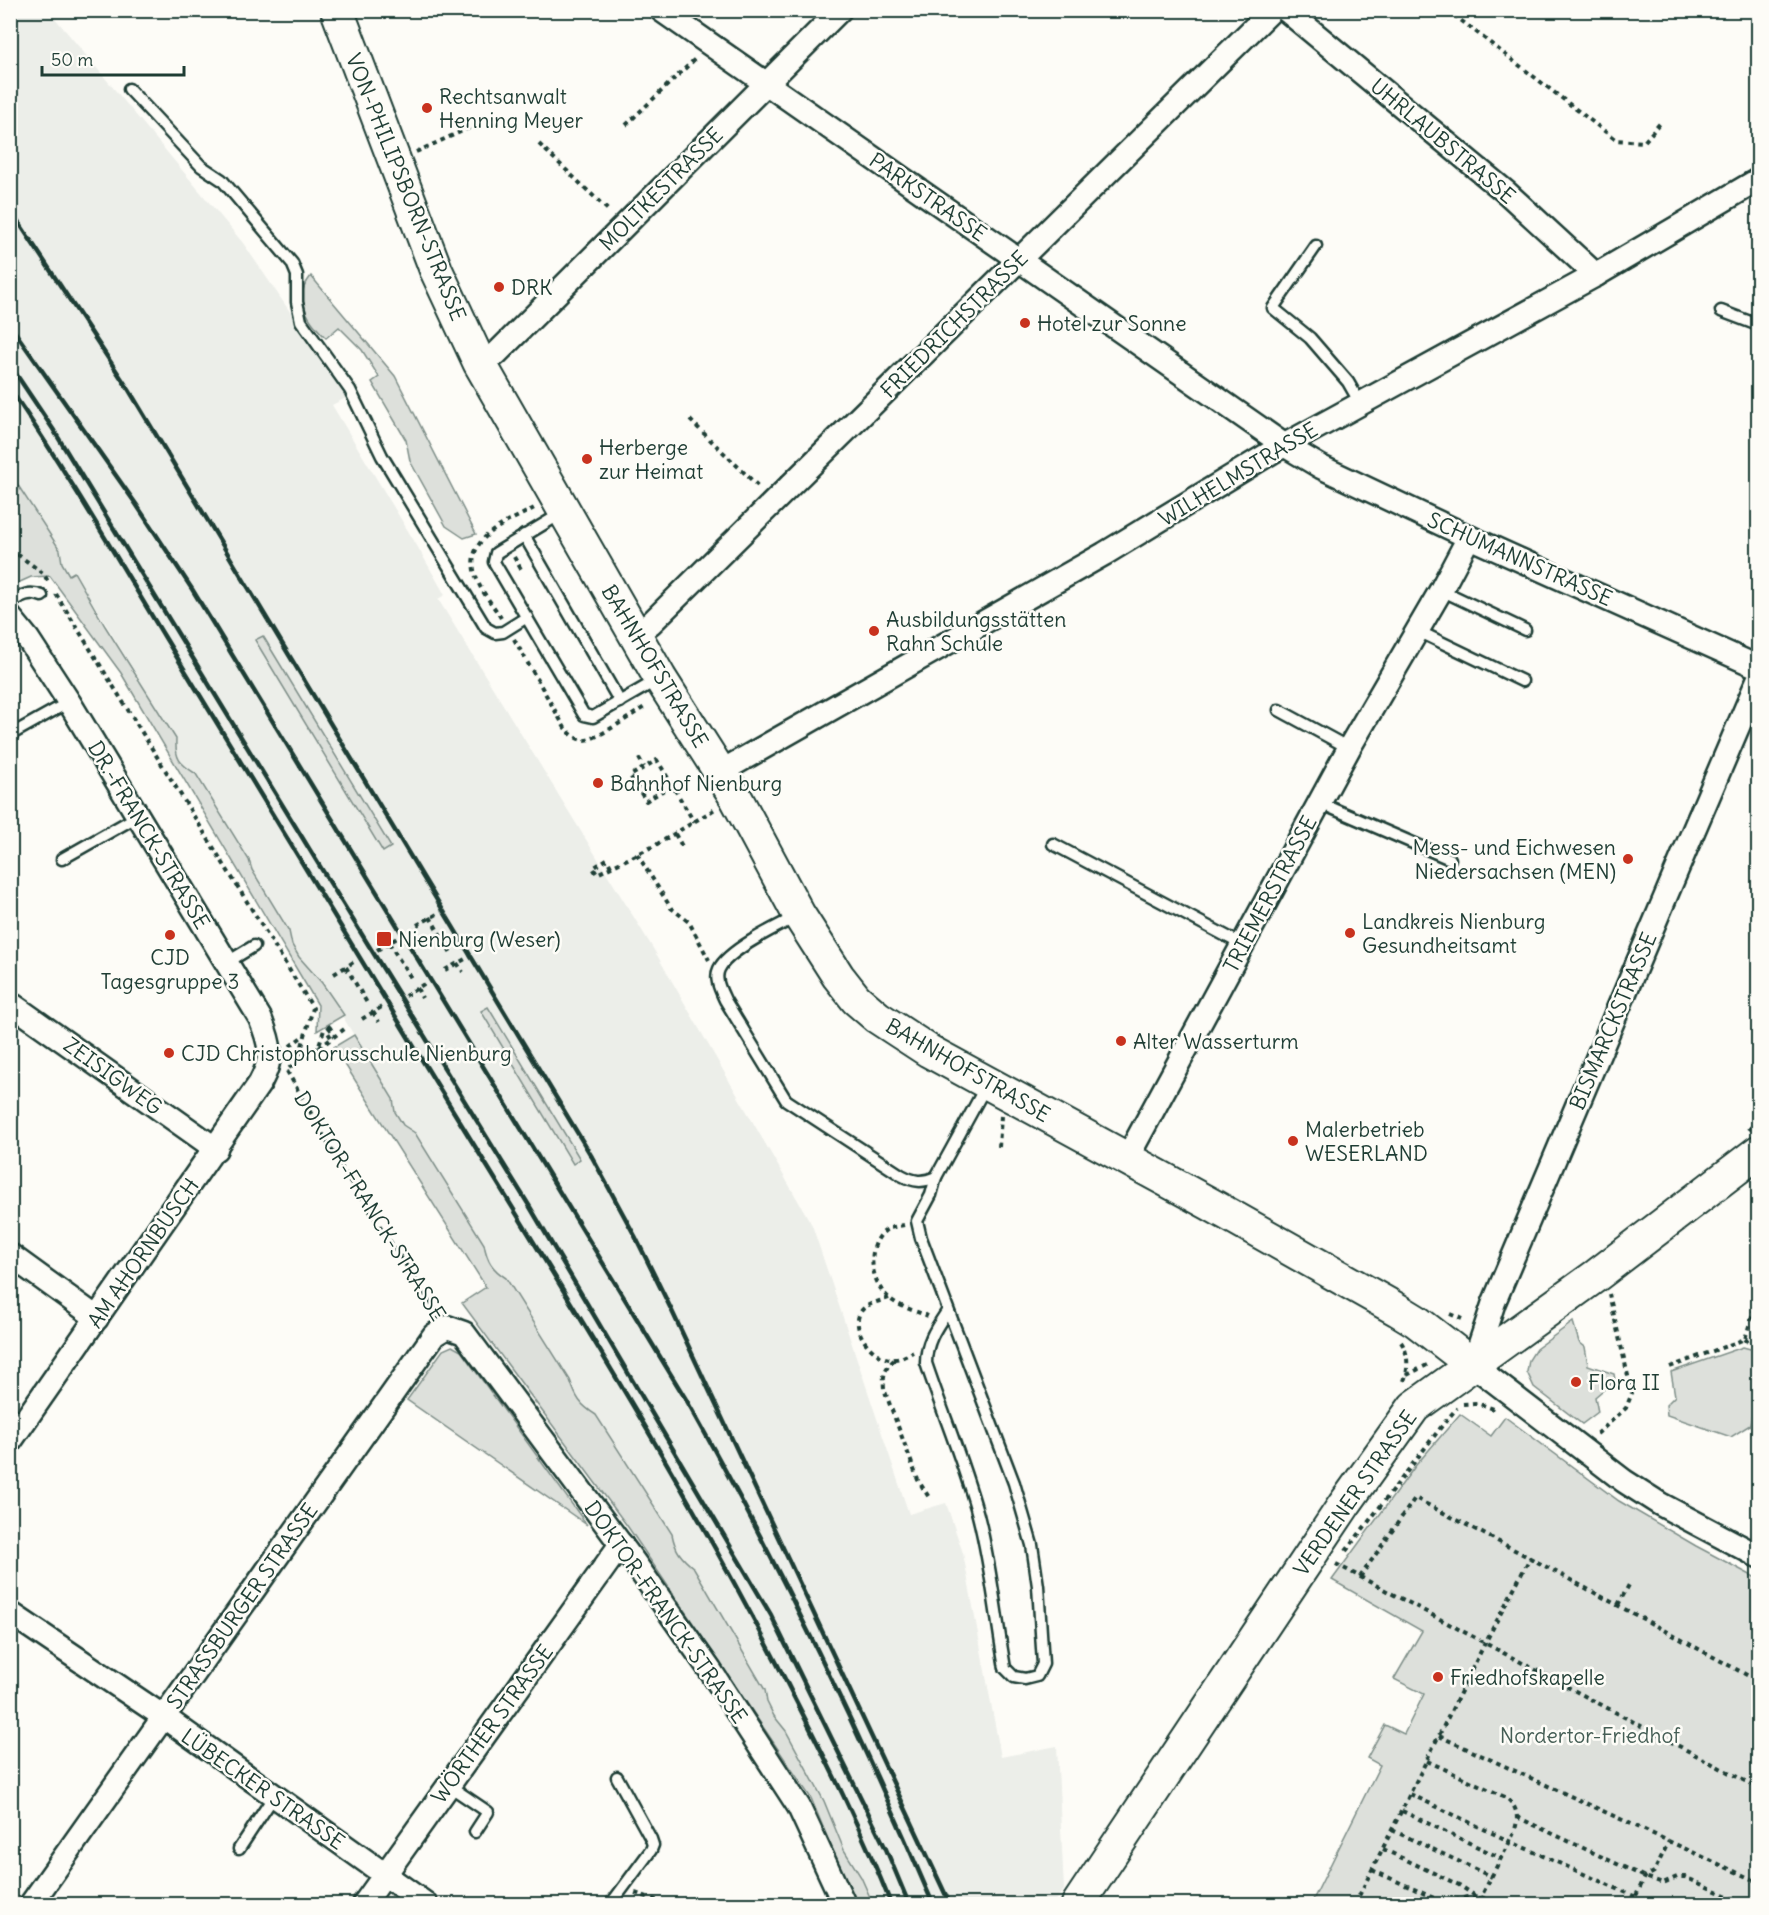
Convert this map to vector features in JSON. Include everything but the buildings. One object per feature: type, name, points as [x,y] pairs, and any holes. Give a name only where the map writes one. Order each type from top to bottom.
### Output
[{"type":"main road","name":"VON-PHILIPSBORN-STRASSE","points":[[337,10],[436,270],[479,362]]},
{"type":"main road","name":"BAHNHOFSTRASSE","points":[[479,362],[660,678],[728,784],[799,915],[838,976],[864,1006],[900,1034],[987,1084],[1398,1310],[1473,1365]]},
{"type":"main road","name":"VERDENER STRASSE","points":[[1078,1905],[1344,1505],[1414,1407],[1597,1275],[1758,1152]]},
{"type":"street","name":"PARKSTRASSE","points":[[661,10],[1284,445]]},
{"type":"street","name":"MOLTKESTRASSE","points":[[479,362],[496,354],[840,10]]},
{"type":"street","name":"FRIEDRICHSTRASSE","points":[[635,635],[651,623],[1272,10]]},
{"type":"street","name":"UHRLAUBSTRASSE","points":[[1286,10],[1507,193],[1596,275]]},
{"type":"street","name":"WILHELMSTRASSE","points":[[728,784],[1284,445],[1596,275],[1758,180]]},
{"type":"street","name":"SCHUMANNSTRASSE","points":[[1284,445],[1321,467],[1469,537],[1758,667]]},
{"type":"street","name":"TRIEMERSTRASSE","points":[[1126,1160],[1349,748],[1418,632],[1469,537]]},
{"type":"street","name":"DR.-FRANCK-STRASSE","points":[[10,617],[28,639],[69,702],[260,1018],[278,1066]]},
{"type":"street","name":"BISMARCKSTRASSE","points":[[1473,1365],[1494,1302],[1758,680]]},
{"type":"street","name":"ZEISIGWEG","points":[[10,1003],[216,1149]]},
{"type":"street","name":"AM AHORNBUSCH","points":[[10,1442],[260,1083],[278,1066]]},
{"type":"street","points":[[10,1255],[98,1318]]},
{"type":"street","name":"DOKTOR-FRANCK-STRASSE","points":[[456,1330],[621,1544],[710,1670],[799,1807],[844,1905]]},
{"type":"street","name":"STRASSBURGER STRASSE","points":[[31,1905],[434,1335],[456,1330]]},
{"type":"street","points":[[1473,1365],[1624,1481],[1660,1504],[1758,1556]]},
{"type":"street","name":"WÖRTHER STRASSE","points":[[364,1905],[621,1544]]},
{"type":"street","name":"LÜBECKER STRASSE","points":[[10,1613],[164,1717],[426,1905]]},
{"type":"lane","points":[[129,89],[201,166],[222,180],[292,263],[297,275],[297,302],[301,321],[350,390],[382,456],[486,627],[490,631],[499,633],[527,617]]},
{"type":"lane","points":[[1316,246],[1273,308],[1310,338],[1348,382],[1360,404]]},
{"type":"lane","points":[[1721,311],[1758,325]]},
{"type":"lane","points":[[564,511],[496,553],[494,562],[584,715],[593,717],[660,678]]},
{"type":"lane","points":[[524,535],[620,702]]},
{"type":"lane","points":[[1441,590],[1525,630]]},
{"type":"lane","points":[[10,603],[22,595],[33,593],[42,596]]},
{"type":"lane","points":[[1418,632],[1522,681]]},
{"type":"lane","points":[[10,735],[69,702]]},
{"type":"lane","points":[[1279,710],[1349,748]]},
{"type":"lane","points":[[1320,802],[1450,859]]},
{"type":"lane","points":[[62,859],[138,816]]},
{"type":"lane","points":[[1053,844],[1243,945]]},
{"type":"lane","points":[[799,915],[732,953],[718,970],[717,983],[725,1000],[786,1101],[901,1175],[913,1181],[924,1182],[936,1177]]},
{"type":"lane","points":[[226,963],[254,946]]},
{"type":"lane","points":[[948,1310],[930,1337],[926,1363],[977,1513],[989,1561],[1005,1668],[1014,1677],[1025,1679],[1037,1676],[1043,1664],[1038,1586],[1032,1545],[1014,1483],[921,1238],[917,1221],[936,1177],[987,1084]]},
{"type":"lane","points":[[611,1905],[653,1845],[617,1777]]},
{"type":"lane","points":[[448,1785],[488,1812],[475,1832]]},
{"type":"lane","points":[[239,1849],[274,1796]]},
{"type":"path","points":[[1454,15],[1617,140],[1644,142],[1662,121]]},
{"type":"path","points":[[626,125],[710,45]]},
{"type":"path","points":[[420,162],[416,152],[478,124]]},
{"type":"path","points":[[539,144],[624,225]]},
{"type":"path","points":[[690,420],[775,501]]},
{"type":"path","points":[[10,549],[46,578],[314,1008],[298,1060]]},
{"type":"path","points":[[639,758],[644,767]]},
{"type":"path","points":[[672,785],[645,801],[630,776],[657,760],[672,785],[694,822]]},
{"type":"path","points":[[611,867],[607,859],[593,868],[597,874],[611,867],[637,854],[675,834],[694,822],[728,784]]},
{"type":"path","points":[[675,834],[683,848]]},
{"type":"path","points":[[637,854],[671,908],[689,922],[709,958],[704,968]]},
{"type":"path","points":[[417,925],[441,912]]},
{"type":"path","points":[[430,917],[451,953]]},
{"type":"path","points":[[377,950],[399,937]]},
{"type":"path","points":[[389,943],[411,978]]},
{"type":"path","points":[[445,970],[469,957]]},
{"type":"path","points":[[334,974],[357,960]]},
{"type":"path","points":[[457,963],[463,972]]},
{"type":"path","points":[[346,967],[367,1003]]},
{"type":"path","points":[[405,996],[427,982]]},
{"type":"path","points":[[417,988],[422,998]]},
{"type":"path","points":[[362,1019],[385,1005]]},
{"type":"path","points":[[373,1012],[379,1022]]},
{"type":"path","points":[[318,1048],[324,1030],[332,1025],[333,1027],[327,1031],[332,1039]]},
{"type":"path","points":[[278,1066],[298,1060],[347,1027]]},
{"type":"path","name":"DOKTOR-FRANCK-STRASSE","points":[[278,1066],[346,1175],[456,1330]]},
{"type":"path","points":[[999,1147],[1002,1112]]},
{"type":"path","points":[[917,1221],[888,1229],[877,1240],[872,1254],[873,1274],[889,1298],[940,1322]]},
{"type":"path","points":[[1594,1437],[1626,1408],[1632,1394],[1608,1289],[1597,1275]]},
{"type":"path","points":[[1746,1339],[1758,1297]]},
{"type":"path","points":[[889,1298],[873,1303],[862,1310],[858,1319],[859,1329],[869,1349],[875,1354],[894,1360]]},
{"type":"path","points":[[1746,1339],[1751,1345],[1758,1346]]},
{"type":"path","points":[[1670,1367],[1746,1339]]},
{"type":"path","points":[[928,1345],[894,1360],[885,1368],[883,1377],[884,1389],[918,1480],[930,1500]]},
{"type":"path","points":[[1628,1375],[1636,1373]]},
{"type":"path","points":[[1753,1419],[1758,1390]]},
{"type":"path","points":[[1330,1573],[1457,1408],[1465,1402],[1477,1402],[1494,1409]]},
{"type":"path","points":[[1360,1577],[1415,1498],[1758,1681]]},
{"type":"path","points":[[1355,1905],[1485,1643],[1530,1558]]},
{"type":"path","points":[[1336,1564],[1758,1788]]},
{"type":"path","points":[[1618,1605],[1630,1583]]},
{"type":"path","points":[[1439,1736],[1758,1882]]},
{"type":"path","points":[[1426,1761],[1505,1797],[1513,1803],[1517,1817],[1509,1841],[1478,1905]]},
{"type":"path","points":[[1410,1794],[1636,1897]]},
{"type":"path","points":[[1402,1811],[1501,1858]]},
{"type":"path","points":[[1517,1817],[1645,1877],[1663,1883],[1677,1877],[1685,1877],[1736,1900]]},
{"type":"path","points":[[1392,1830],[1492,1877]]},
{"type":"path","points":[[1632,1905],[1645,1877],[1654,1872],[1669,1841]]},
{"type":"path","points":[[1383,1849],[1498,1905]]},
{"type":"path","points":[[1372,1870],[1445,1903],[1475,1895]]},
{"type":"path","points":[[623,1888],[669,1905]]},
{"type":"shaded area","points":[[11,11],[49,11],[243,243],[348,397],[332,405],[445,595],[438,599],[654,950],[812,1225],[909,1514],[946,1503],[963,1553],[1001,1757],[1057,1746],[1064,1890],[1052,1904],[873,1904],[861,1877],[844,1850],[824,1801],[786,1731],[774,1716],[767,1702],[765,1690],[694,1568],[674,1547],[672,1534],[596,1415],[583,1407],[570,1380],[506,1278],[494,1270],[486,1258],[484,1244],[415,1133],[403,1125],[395,1112],[393,1099],[322,983],[299,957],[292,945],[289,931],[252,870],[249,860],[196,774],[183,766],[175,753],[176,739],[74,572],[69,576],[62,563],[60,550],[11,473]]},
{"type":"green space","points":[[311,276],[395,376],[476,534],[464,538],[446,526],[410,461],[406,440],[372,382],[379,377],[362,350],[339,327],[326,338],[309,317],[304,305],[303,292]]},
{"type":"green space","points":[[10,473],[60,550],[62,563],[69,575],[74,572],[176,739],[179,760],[196,774],[249,860],[252,870],[289,931],[292,945],[299,957],[322,983],[344,1015],[317,1031],[318,1005],[121,673],[50,576],[31,577],[11,586]]},
{"type":"green space","points":[[263,636],[391,847],[383,852],[255,640]]},
{"type":"green space","points":[[488,1007],[580,1159],[573,1164],[481,1011]]},
{"type":"green space","points":[[354,1035],[393,1099],[395,1112],[403,1125],[415,1133],[484,1244],[491,1264],[506,1278],[570,1380],[579,1400],[596,1415],[672,1534],[679,1553],[694,1568],[765,1690],[767,1702],[774,1716],[786,1731],[824,1801],[844,1850],[861,1877],[873,1904],[855,1904],[811,1798],[628,1527],[462,1303],[486,1287],[334,1047]]},
{"type":"green space","points":[[1573,1322],[1579,1342],[1585,1347],[1588,1365],[1614,1374],[1615,1380],[1595,1397],[1598,1412],[1582,1424],[1534,1387],[1527,1372],[1529,1360],[1536,1349]]},
{"type":"green space","points":[[452,1346],[461,1351],[587,1525],[407,1400],[443,1350]]},
{"type":"green space","points":[[1743,1347],[1758,1351],[1758,1382],[1750,1425],[1731,1437],[1667,1415],[1666,1405],[1675,1396],[1671,1372]]},
{"type":"green space","name":"Nordertor-Friedhof","points":[[1460,1414],[1491,1436],[1505,1417],[1619,1501],[1758,1579],[1758,1904],[1311,1904],[1380,1765],[1367,1758],[1385,1725],[1404,1734],[1424,1694],[1394,1679],[1422,1631],[1332,1580],[1416,1465]]},
{"type":"railway","points":[[10,209],[129,390],[592,1157],[672,1311],[950,1904]]},
{"type":"railway","points":[[10,325],[136,504],[192,589],[687,1401],[754,1524],[817,1650],[877,1776],[933,1904]]},
{"type":"railway","points":[[10,365],[53,429],[530,1207],[771,1615],[886,1849],[909,1904]]},
{"type":"railway","points":[[10,389],[89,511],[664,1459],[752,1617],[807,1723],[857,1825],[891,1904]]},
{"type":"place","name":"Rechtsanwalt Henning Meyer","points":[[427,108]]},
{"type":"place","name":"DRK","points":[[499,287]]},
{"type":"place","name":"Hotel zur Sonne","points":[[1025,323]]},
{"type":"place","name":"Herberge zur Heimat","points":[[587,459]]},
{"type":"place","name":"Ausbildungsstätten Rahn Schule","points":[[874,631]]},
{"type":"place","name":"Bahnhof Nienburg","points":[[598,783]]},
{"type":"place","name":"Mess- und Eichwesen Niedersachsen (MEN)","points":[[1628,859]]},
{"type":"place","name":"Landkreis Nienburg Gesundheitsamt","points":[[1350,933]]},
{"type":"place","name":"CJD Tagesgruppe 3","points":[[170,935]]},
{"type":"place","name":"Nienburg (Weser)","points":[[384,939]]},
{"type":"place","name":"Alter Wasserturm","points":[[1121,1041]]},
{"type":"place","name":"CJD Christophorusschule Nienburg","points":[[169,1053]]},
{"type":"place","name":"Malerbetrieb WESERLAND","points":[[1293,1141]]},
{"type":"place","name":"Flora II","points":[[1576,1382]]},
{"type":"place","name":"Friedhofskapelle","points":[[1438,1677]]}]
